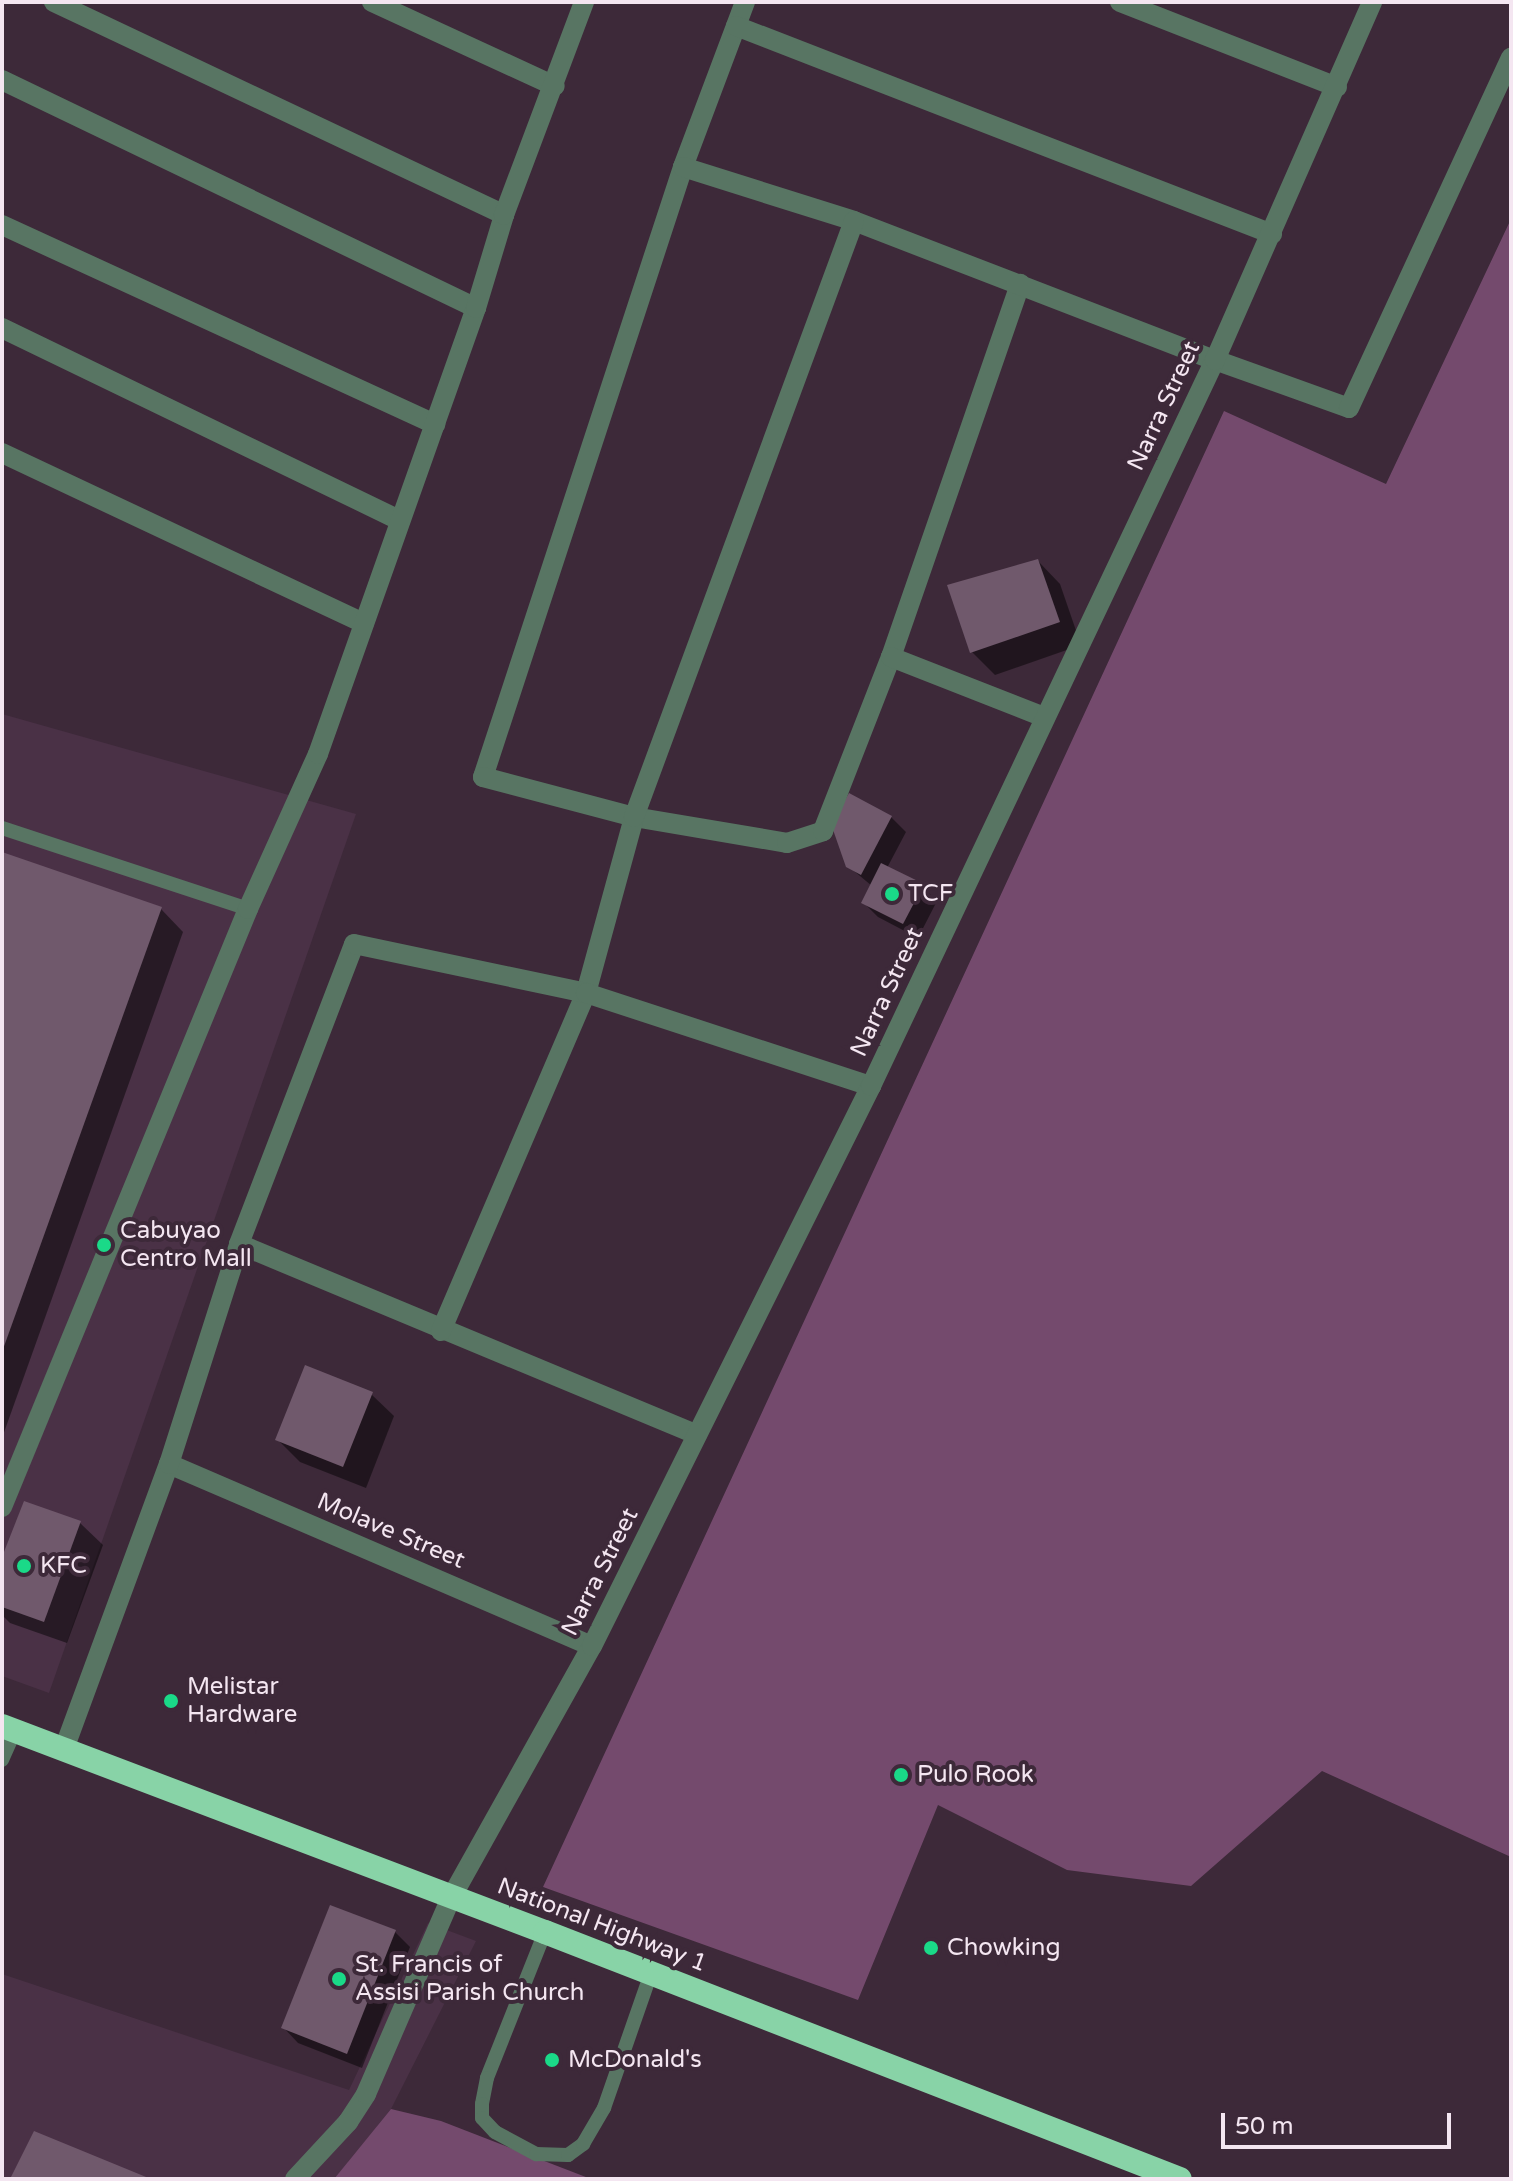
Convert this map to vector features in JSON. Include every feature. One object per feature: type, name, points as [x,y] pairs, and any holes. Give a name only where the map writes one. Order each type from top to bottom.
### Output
[{"type":"highway","name":"National Highway 1","points":[[8,1728],[545,1932],[1180,2179]]},
{"type":"street","points":[[54,2],[504,215]]},
{"type":"street","points":[[372,2],[555,86]]},
{"type":"street","points":[[2,1507],[248,909],[318,754],[476,308],[504,215],[584,2]]},
{"type":"street","points":[[745,2],[683,167],[483,777],[634,817],[787,843],[823,831],[891,657],[1020,284]]},
{"type":"street","points":[[1120,2],[1337,87]]},
{"type":"street","name":"Narra Street","points":[[295,2179],[348,2122],[366,2094],[451,1898],[592,1646],[871,1086],[1215,360],[1372,2]]},
{"type":"street","points":[[736,26],[1272,234]]},
{"type":"street","points":[[683,167],[854,221],[1215,360],[1349,408],[1511,58]]},
{"type":"street","points":[[2,80],[476,308]]},
{"type":"street","points":[[441,1331],[586,993],[634,817],[854,221]]},
{"type":"street","points":[[2,225],[435,424]]},
{"type":"street","points":[[2,328],[400,520]]},
{"type":"street","points":[[2,453],[364,623]]},
{"type":"street","points":[[891,657],[1044,717]]},
{"type":"street","points":[[64,1749],[169,1464],[239,1244],[354,944],[586,993],[871,1086]]},
{"type":"street","points":[[239,1244],[425,1320],[441,1331],[697,1435]]},
{"type":"street","name":"Molave Street","points":[[169,1464],[592,1646]]},
{"type":"lane","points":[[2,828],[248,909]]},
{"type":"lane","points":[[2,1760],[8,1728]]},
{"type":"lane","points":[[545,1932],[487,2078],[482,2104],[482,2118],[495,2132],[536,2154],[568,2155],[583,2144],[604,2108],[651,1973]]},
{"type":"shaded area","points":[[1511,219],[1511,1857],[1322,1771],[1191,1886],[1067,1870],[938,1805],[858,2000],[543,1887],[1224,411],[1386,484]]},
{"type":"shaded area","name":"Cabuyao Centro Mall","points":[[2,714],[356,814],[49,1693],[2,1676]]},
{"type":"shaded area","points":[[428,1923],[476,1941],[391,2109],[334,2179],[2,2179],[2,1974],[349,2090]]},
{"type":"shaded area","points":[[391,2109],[441,2121],[591,2179],[334,2179]]},
{"type":"building","points":[[1038,559],[1060,622],[970,653],[947,585]]},
{"type":"building","points":[[849,793],[892,816],[861,875],[846,867],[831,824]]},
{"type":"building","points":[[2,852],[162,907],[2,1352]]},
{"type":"building","name":"TCF","points":[[881,863],[924,884],[903,924],[861,903]]},
{"type":"building","points":[[305,1365],[373,1392],[343,1467],[275,1440]]},
{"type":"building","points":[[24,1501],[81,1521],[44,1622],[2,1607],[2,1557]]},
{"type":"building","name":"St. Francis of Assisi Parish Church","points":[[330,1905],[396,1930],[347,2054],[281,2028]]},
{"type":"building","points":[[34,2131],[151,2179],[10,2179]]},
{"type":"place","name":"TCF","points":[[892,894]]},
{"type":"place","name":"Cabuyao Centro Mall","points":[[104,1245]]},
{"type":"place","name":"KFC","points":[[24,1566]]},
{"type":"place","name":"Melistar Hardware","points":[[171,1701]]},
{"type":"place","name":"Pulo Rook","points":[[901,1775]]},
{"type":"place","name":"Chowking","points":[[931,1948]]},
{"type":"place","name":"St. Francis of Assisi Parish Church","points":[[339,1979]]},
{"type":"place","name":"McDonald's","points":[[552,2060]]}]
